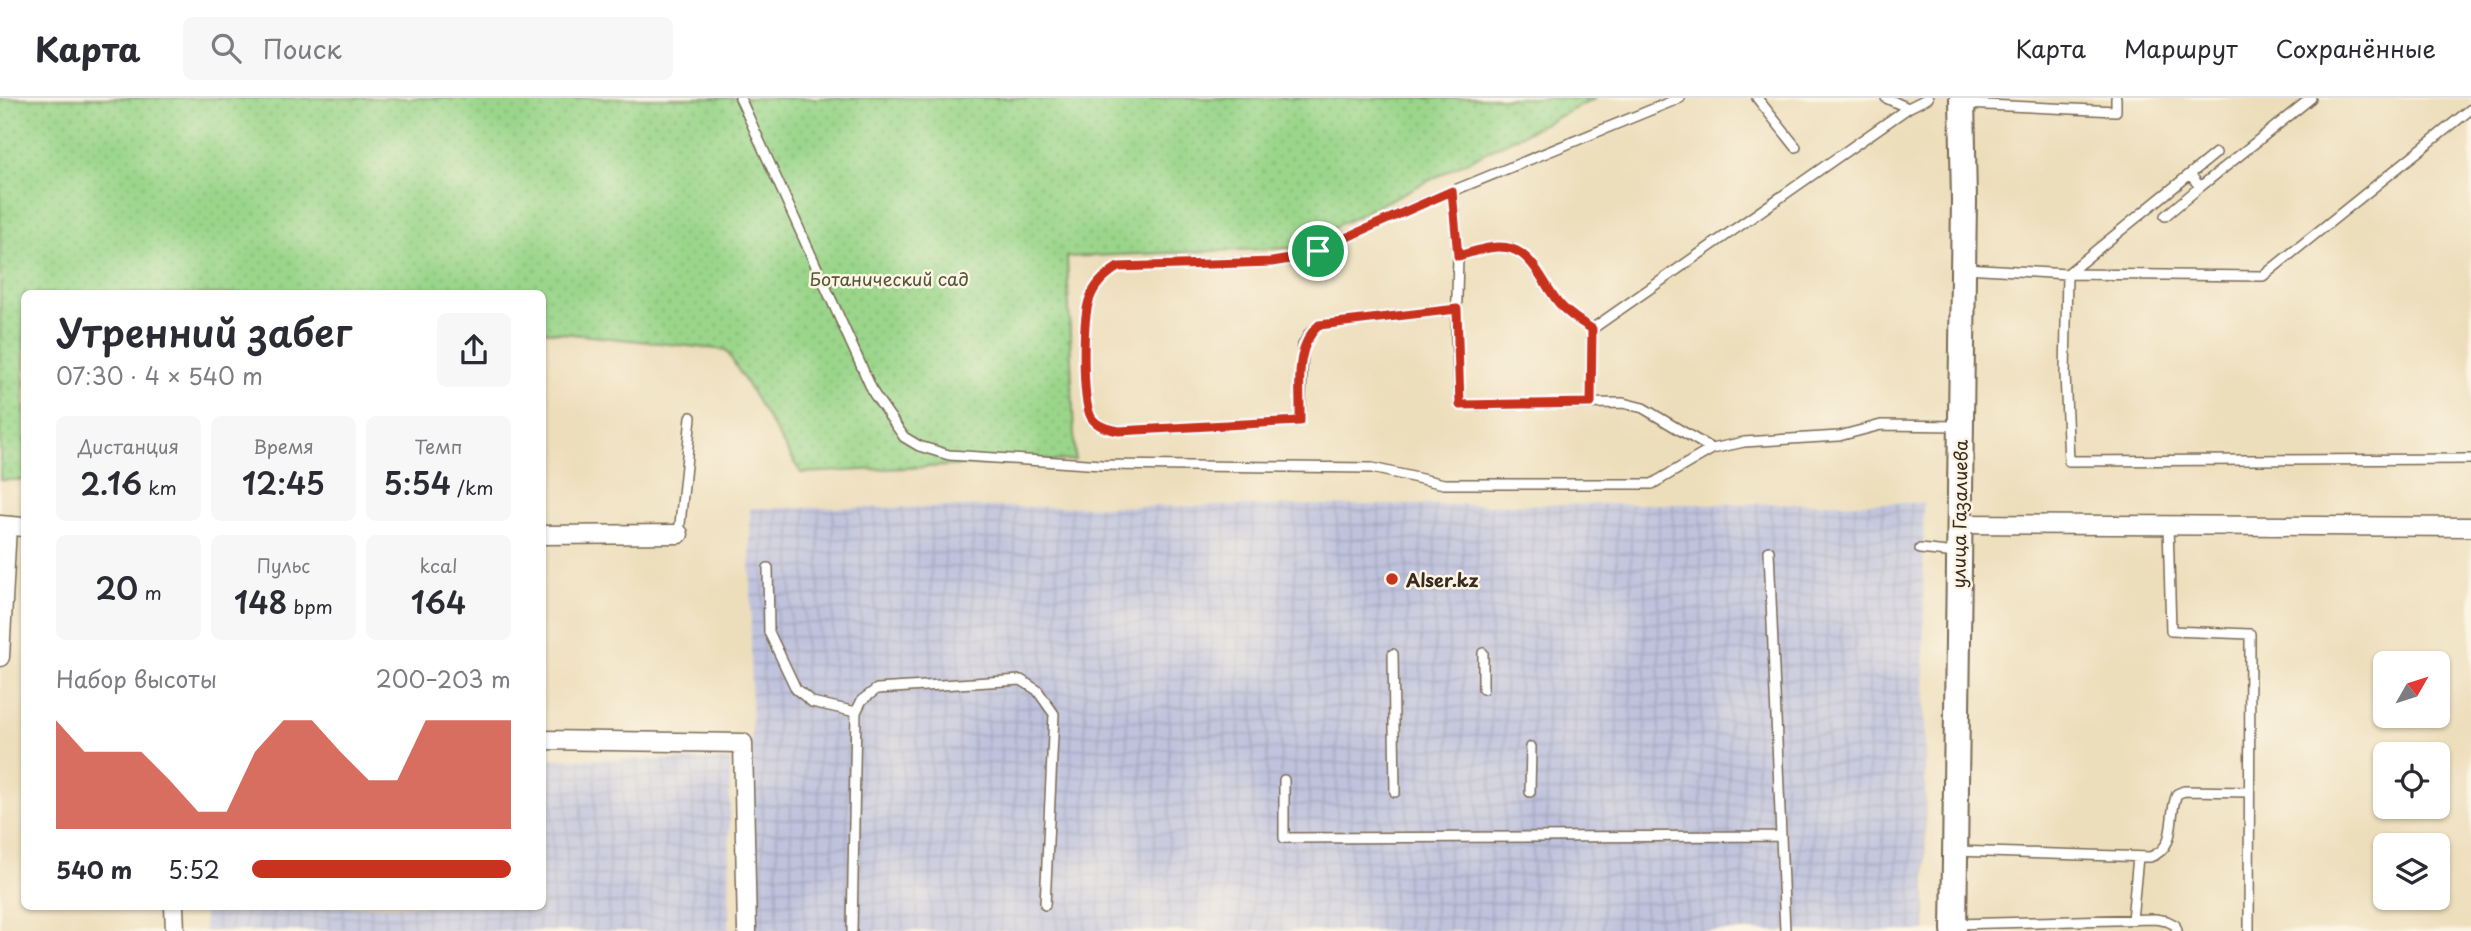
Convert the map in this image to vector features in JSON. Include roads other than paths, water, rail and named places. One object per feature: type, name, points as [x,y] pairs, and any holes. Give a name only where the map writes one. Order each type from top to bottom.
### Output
[{"type":"main road","name":"улица Газалиева","points":[[1954,927],[1963,268],[1962,101]]},
{"type":"street","points":[[1959,524],[2471,527]]},
{"type":"street","points":[[0,657],[11,526]]},
{"type":"street","points":[[546,535],[679,534]]},
{"type":"street","points":[[546,740],[744,743],[747,931]]},
{"type":"street","points":[[174,910],[175,931]]},
{"type":"lane","points":[[740,98],[874,394],[904,437],[919,446],[949,455],[1102,465],[1372,468],[1444,484],[1652,484],[1712,449],[1744,442],[1839,436],[1881,425],[1960,426]]},
{"type":"lane","points":[[1457,309],[1319,325],[1309,334],[1303,345],[1300,421],[1119,431],[1101,426],[1092,419],[1087,405],[1085,325],[1089,300],[1106,274],[1118,267],[1272,262],[1302,257],[1452,191],[1680,98]]},
{"type":"lane","points":[[1757,98],[1796,147]]},
{"type":"lane","points":[[1886,98],[1908,108]]},
{"type":"lane","points":[[1592,329],[1908,108],[1928,98]]},
{"type":"lane","points":[[1962,101],[2116,111],[2116,98]]},
{"type":"lane","points":[[2165,216],[2311,98]]},
{"type":"lane","points":[[1963,268],[2067,274],[2263,276],[2471,108]]},
{"type":"lane","points":[[2216,153],[2067,274],[2065,374],[2069,461],[2471,459]]},
{"type":"lane","points":[[2190,174],[2200,187]]},
{"type":"lane","points":[[1452,191],[1458,256],[1460,405],[1623,403],[1643,408],[1712,449]]},
{"type":"lane","points":[[1458,256],[1502,247],[1513,249],[1530,262],[1559,304],[1592,329]]},
{"type":"lane","points":[[1591,403],[1592,329]]},
{"type":"lane","points":[[679,534],[691,417]]},
{"type":"lane","points":[[2168,525],[2171,631],[2250,634],[2249,931]]},
{"type":"lane","points":[[1920,549],[1958,554]]},
{"type":"lane","points":[[1769,551],[1785,931]]},
{"type":"lane","points":[[768,568],[769,632],[796,689],[812,702],[856,712]]},
{"type":"lane","points":[[1483,653],[1483,689]]},
{"type":"lane","points":[[1393,654],[1395,792]]},
{"type":"lane","points":[[852,931],[856,712],[862,700],[877,689],[1021,680],[1037,690],[1054,714],[1045,905]]},
{"type":"lane","points":[[1530,792],[1531,747]]},
{"type":"lane","points":[[1284,780],[1284,838],[1781,836]]},
{"type":"lane","points":[[1954,851],[2150,857],[2157,855],[2171,837],[2172,804],[2177,794],[2184,791],[2249,792]]},
{"type":"lane","points":[[2132,920],[2138,857]]},
{"type":"lane","points":[[1954,927],[2167,920],[2175,925],[2177,931]]},
{"type":"place","name":"Alser.kz","points":[[1392,579]]},
{"type":"park label","name":"Ботанический сад","points":[[889,278]]}]
